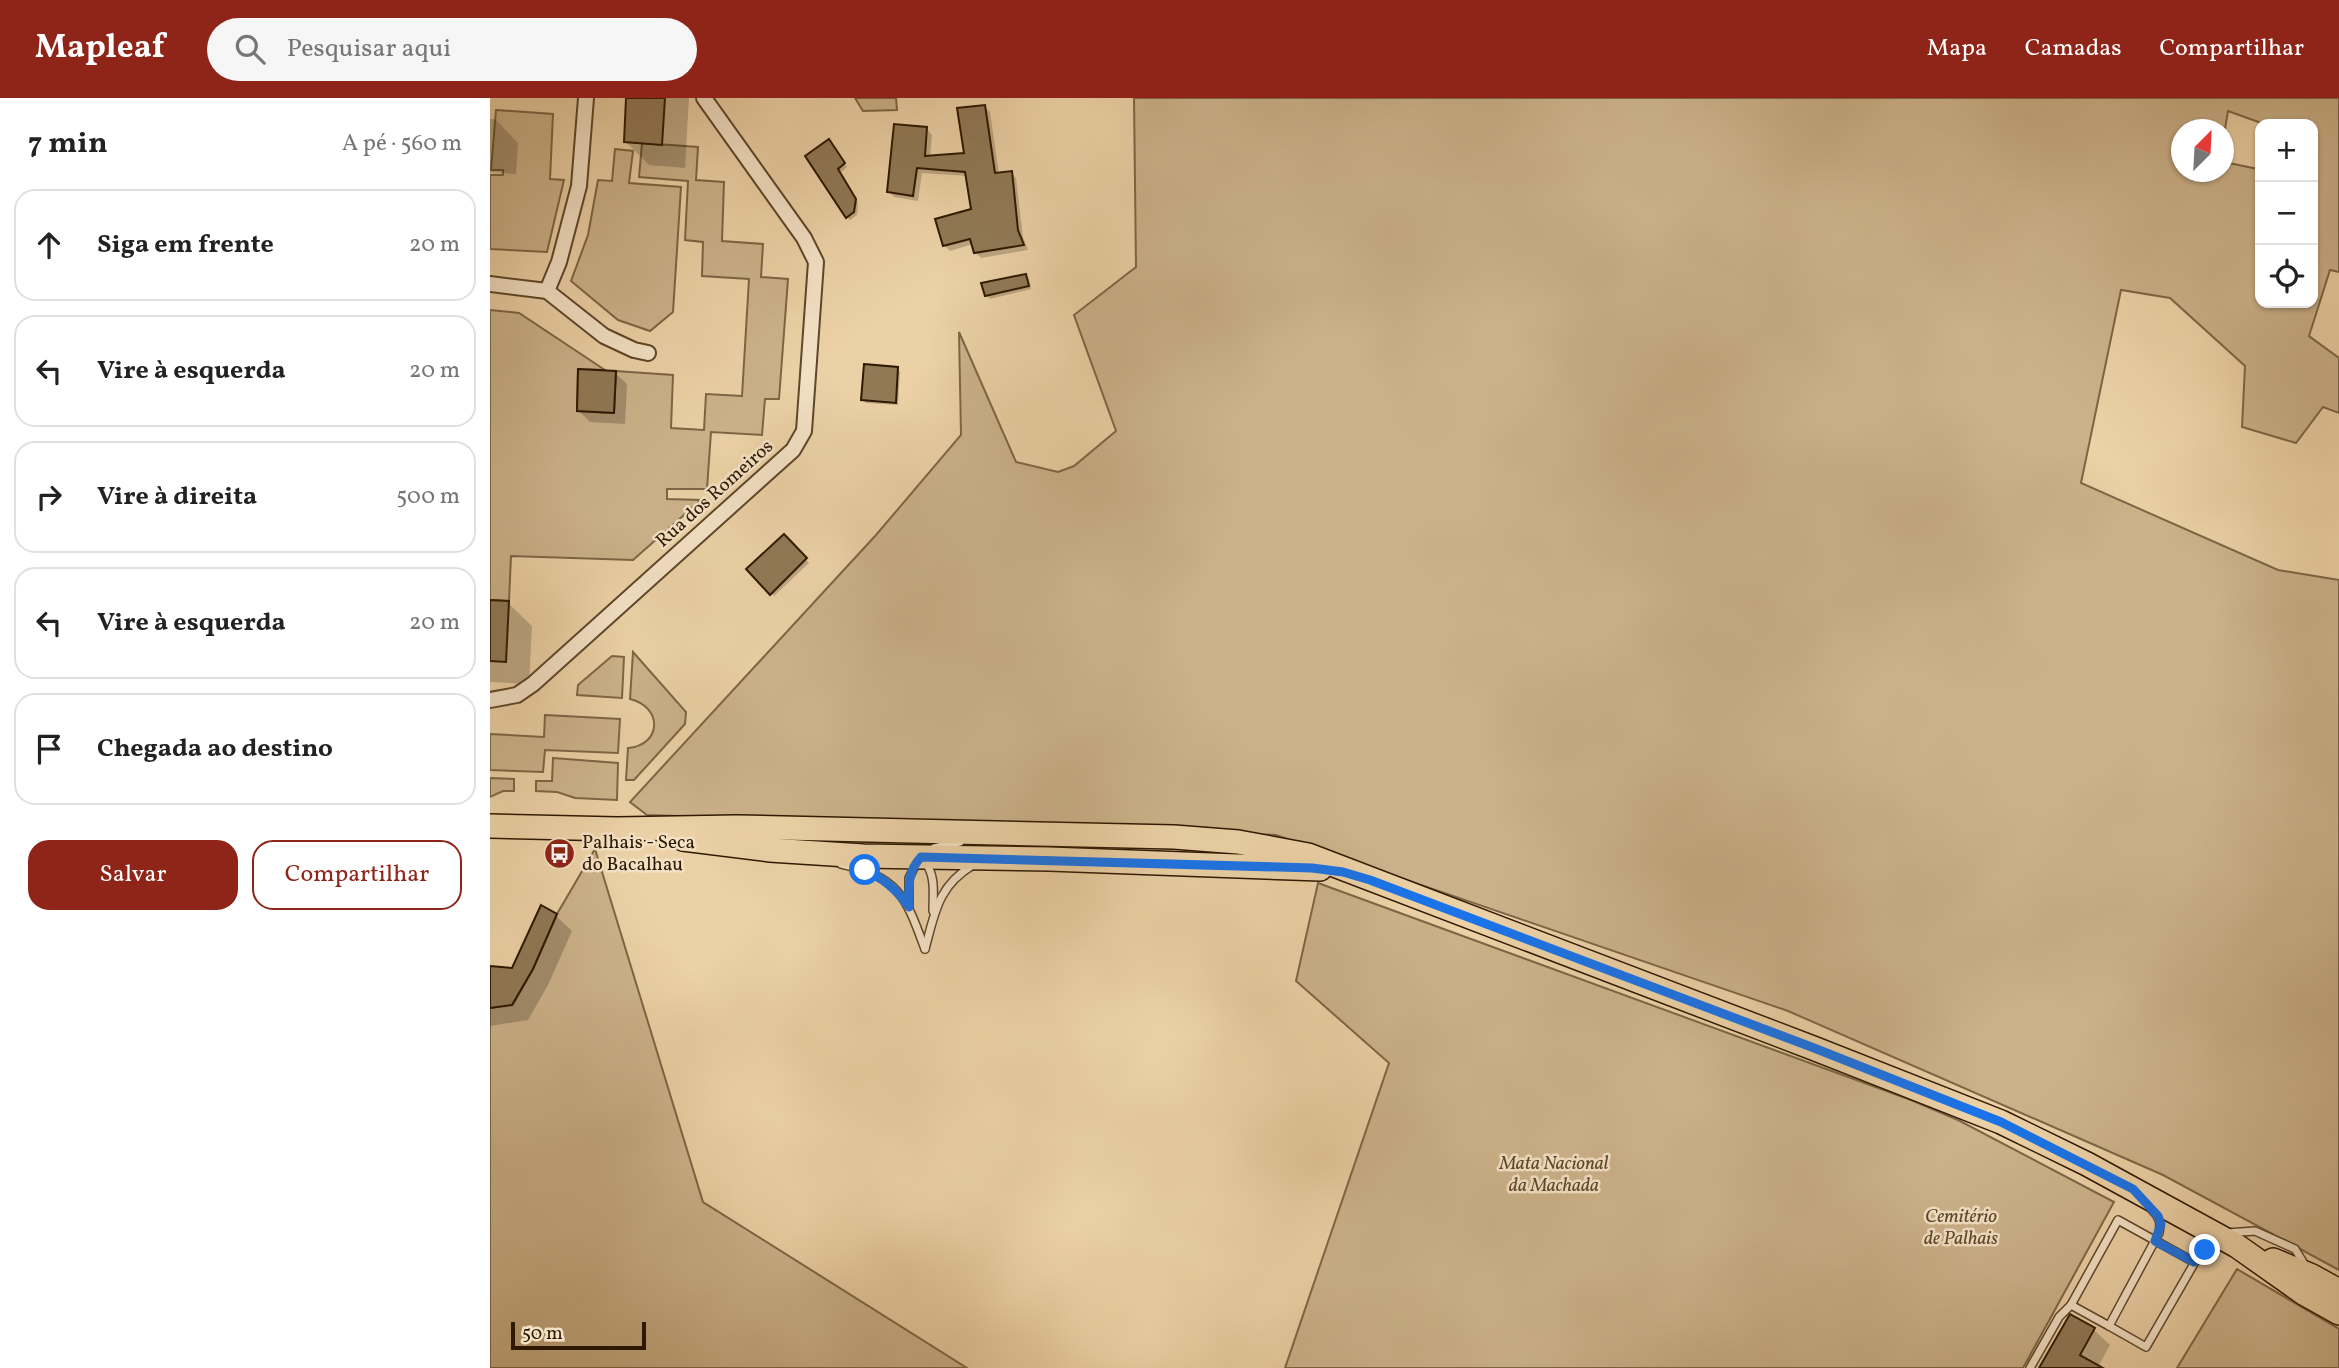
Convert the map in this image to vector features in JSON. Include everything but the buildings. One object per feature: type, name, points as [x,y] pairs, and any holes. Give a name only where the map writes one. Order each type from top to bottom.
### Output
[{"type":"main road","points":[[490,826],[617,829],[737,827],[896,835],[1002,833],[1174,837],[1238,842],[1308,855],[2001,1122],[2226,1240],[2305,1294],[2339,1313]]},
{"type":"main road","points":[[617,829],[770,850],[916,851],[988,858],[1312,868],[1343,872],[1370,880]]},
{"type":"main road","points":[[2226,1240],[2312,1276],[2339,1291]]},
{"type":"street","points":[[547,291],[559,262],[579,187],[586,98]]},
{"type":"street","name":"Rua dos Romeiros","points":[[490,700],[517,695],[533,684],[793,450],[804,431],[816,262],[804,238],[704,98]]},
{"type":"street","points":[[490,284],[547,291],[604,336],[634,350],[648,353]]},
{"type":"lane","points":[[916,851],[1002,833]]},
{"type":"lane","points":[[770,850],[846,865],[874,874],[893,887],[909,907],[925,949],[945,887],[967,869],[988,858]]},
{"type":"lane","points":[[909,907],[909,878],[916,851]]},
{"type":"lane","points":[[916,851],[932,872],[933,919]]},
{"type":"lane","points":[[2109,1326],[2155,1241],[2161,1224],[2158,1216],[2133,1189]]},
{"type":"lane","points":[[2031,1368],[2059,1317],[2071,1306],[2118,1220],[2194,1262]]},
{"type":"lane","points":[[2071,1306],[2146,1347],[2194,1262],[2205,1250],[2226,1240]]},
{"type":"green space","points":[[855,98],[896,98],[897,110],[863,111]]},
{"type":"green space","points":[[1134,98],[2339,98],[2339,272],[2330,270],[2318,308],[2318,119],[2255,121],[2228,111],[2227,119],[2171,119],[2171,182],[2234,182],[2234,164],[2255,168],[2255,308],[2318,308],[2309,336],[2339,358],[2339,413],[2323,407],[2296,443],[2242,427],[2245,366],[2170,298],[2121,290],[2081,483],[2278,570],[2339,580],[2339,1270],[2163,1175],[1788,1011],[1276,835],[647,815],[630,802],[876,535],[961,435],[959,332],[1016,462],[1058,472],[1074,466],[1116,431],[1074,315],[1136,267]]},
{"type":"green space","points":[[496,110],[553,114],[550,179],[564,180],[547,252],[490,249],[490,175],[503,175],[503,170],[491,170]]},
{"type":"green space","points":[[642,143],[698,147],[696,180],[724,182],[722,241],[763,244],[761,277],[788,279],[779,399],[765,399],[762,435],[711,432],[707,489],[667,489],[667,499],[701,500],[633,560],[511,556],[509,601],[490,600],[490,310],[519,313],[605,370],[578,369],[577,411],[614,413],[616,371],[673,375],[671,428],[704,430],[706,394],[742,396],[749,279],[702,276],[703,242],[685,240],[688,181],[639,177]]},
{"type":"green space","points":[[615,149],[633,151],[629,183],[681,187],[673,312],[650,331],[618,320],[571,281],[588,235],[598,180],[612,181]]},
{"type":"green space","points":[[633,652],[686,712],[685,724],[634,780],[626,780],[628,748],[647,740],[654,725],[648,710],[641,703],[630,699]]},
{"type":"green space","points":[[612,656],[624,657],[622,698],[577,695],[578,685]]},
{"type":"green space","points":[[545,715],[620,719],[618,753],[545,750],[543,772],[490,770],[490,734],[544,737]]},
{"type":"green space","points":[[553,758],[618,763],[617,800],[575,798],[557,792],[536,791],[536,781],[552,781]]},
{"type":"green space","points":[[490,778],[514,779],[514,791],[503,791],[490,797]]},
{"type":"green space","points":[[595,849],[703,1202],[967,1368],[490,1368],[490,1008],[513,1004],[533,969],[557,914]]},
{"type":"green space","name":"Mata Nacional da Machada","points":[[1318,883],[1911,1100],[1958,1120],[2114,1202],[2023,1368],[1285,1368],[1389,1063],[1296,981]]},
{"type":"green space","points":[[2237,1269],[2339,1329],[2339,1368],[2177,1368]]},
{"type":"place","name":"Palhais - Seca do Bacalhau","points":[[559,854]]},
{"type":"route","points":[[865,870],[893,887],[909,907],[909,878],[914,864],[921,857],[1312,868],[1343,872],[1814,1048],[2001,1122],[2133,1189],[2158,1216],[2161,1224],[2155,1241],[2194,1262],[2205,1250]]},
{"type":"park label","name":"Cemitério de Palhais","points":[[1961,1228]]}]
